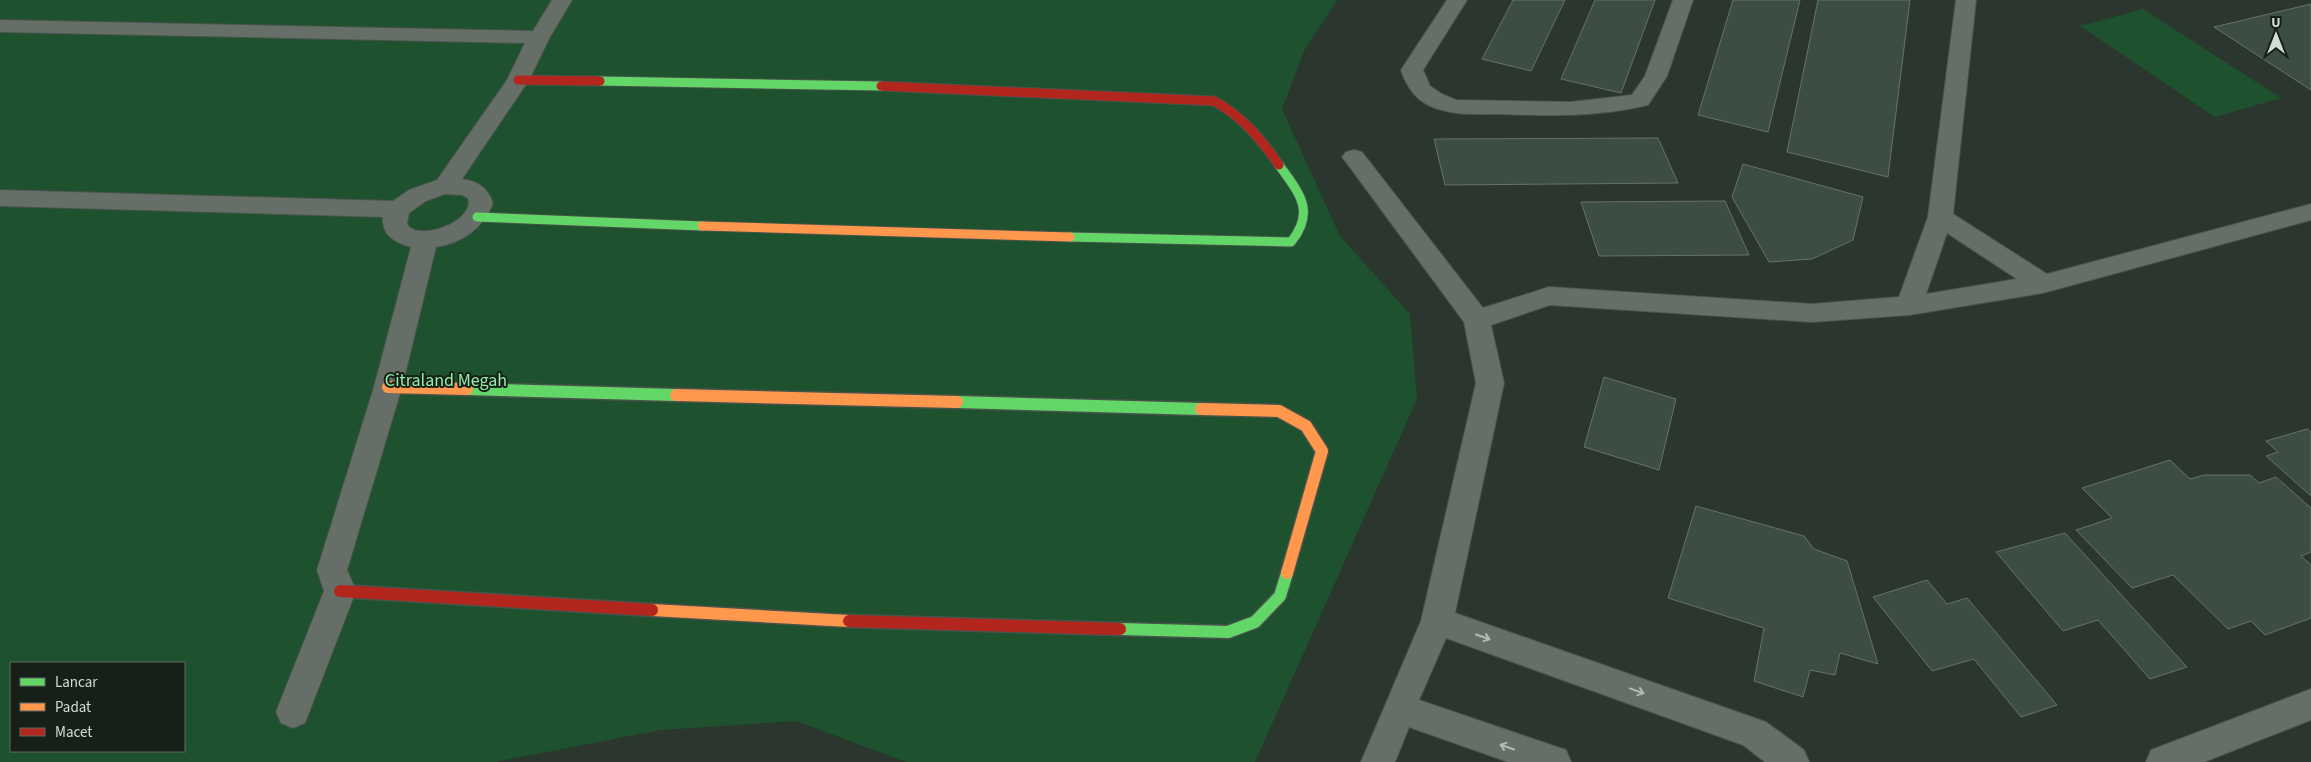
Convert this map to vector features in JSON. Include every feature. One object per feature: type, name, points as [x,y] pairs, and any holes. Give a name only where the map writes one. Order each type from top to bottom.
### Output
[{"type":"street","points":[[445,186],[518,80],[539,37],[562,0]]},
{"type":"street","points":[[1457,0],[1423,56],[1412,70],[1414,78],[1424,93],[1442,104],[1456,107],[1484,106],[1555,110],[1616,107],[1640,100],[1656,76],[1683,0]]},
{"type":"street","points":[[1909,306],[1940,218],[1966,0]]},
{"type":"street","points":[[0,26],[539,37]]},
{"type":"street","points":[[477,216],[913,234],[1290,242],[1301,232],[1306,216],[1294,186],[1278,162],[1238,115],[1214,101],[851,85],[518,80]]},
{"type":"street","points":[[1354,157],[1477,320],[1490,383],[1437,621],[1378,762]]},
{"type":"street","points":[[445,186],[468,188],[477,193],[481,199],[481,207],[477,216],[468,225],[455,233],[425,240],[410,239],[400,234],[395,227],[395,218],[400,209],[418,194],[445,186]]},
{"type":"street","points":[[0,198],[400,209]]},
{"type":"street","points":[[1477,320],[1549,296],[1812,313],[1909,306],[2043,284],[2311,212]]},
{"type":"street","points":[[1940,218],[2043,284]]},
{"type":"street","points":[[293,712],[340,591],[332,570],[388,387],[425,240]]},
{"type":"street","points":[[340,591],[815,620],[1228,632],[1255,622],[1280,596],[1322,451],[1306,426],[1279,411],[388,387]]},
{"type":"street","points":[[1437,621],[1754,733],[1792,762]]},
{"type":"street","points":[[2163,762],[2311,704]]},
{"type":"street","points":[[1399,708],[1554,762]]},
{"type":"green space","name":"Citraland Megah","points":[[0,0],[1337,0],[1304,51],[1282,109],[1340,236],[1410,314],[1417,399],[1255,762],[906,762],[796,721],[661,730],[495,762],[0,762]]},
{"type":"green space","points":[[2143,9],[2281,98],[2215,117],[2080,26]]},
{"type":"building","points":[[1513,0],[1565,0],[1531,71],[1482,59]]},
{"type":"building","points":[[1595,0],[1655,0],[1621,93],[1561,79]]},
{"type":"building","points":[[1733,0],[1800,0],[1768,132],[1698,115]]},
{"type":"building","points":[[1818,0],[1910,0],[1888,177],[1787,152]]},
{"type":"building","points":[[2311,4],[2311,90],[2214,27]]},
{"type":"building","points":[[1658,138],[1678,183],[1445,185],[1434,139]]},
{"type":"building","points":[[1743,164],[1863,197],[1853,240],[1812,259],[1769,262],[1732,197]]},
{"type":"building","points":[[1725,201],[1749,255],[1599,256],[1581,202]]},
{"type":"building","points":[[1604,377],[1676,399],[1659,470],[1584,447]]},
{"type":"building","points":[[2307,429],[2311,432],[2311,496],[2266,456],[2278,452],[2266,441]]},
{"type":"building","points":[[2170,460],[2190,479],[2204,475],[2250,475],[2259,483],[2276,477],[2311,508],[2311,552],[2301,556],[2311,565],[2311,618],[2265,635],[2251,621],[2228,629],[2173,575],[2132,588],[2076,530],[2112,518],[2082,488]]},
{"type":"building","points":[[1696,506],[1804,536],[1814,549],[1847,561],[1878,664],[1840,653],[1835,675],[1810,670],[1803,697],[1754,681],[1764,628],[1668,598]]},
{"type":"building","points":[[2065,533],[2187,667],[2150,679],[2098,620],[2063,631],[1996,552]]},
{"type":"building","points":[[1927,580],[1947,604],[1967,598],[2057,705],[2021,717],[1974,659],[1932,671],[1873,597]]},
{"type":"traffic: fast","points":[[600,81],[881,86]]},
{"type":"traffic: fast","points":[[1070,237],[1291,242],[1304,222],[1305,212],[1299,194],[1279,165]]},
{"type":"traffic: fast","points":[[477,217],[702,226]]},
{"type":"traffic: fast","points":[[467,389],[676,395]]},
{"type":"traffic: fast","points":[[957,402],[1201,409]]},
{"type":"traffic: fast","points":[[1120,629],[1228,632],[1255,622],[1280,596],[1287,573]]},
{"type":"traffic: slow","points":[[702,226],[1070,237]]},
{"type":"traffic: slow","points":[[388,387],[467,389]]},
{"type":"traffic: slow","points":[[676,395],[957,402]]},
{"type":"traffic: slow","points":[[1201,409],[1279,411],[1306,426],[1322,451],[1287,573]]},
{"type":"traffic: slow","points":[[652,610],[849,621]]},
{"type":"traffic: jam","points":[[518,80],[600,81]]},
{"type":"traffic: jam","points":[[881,86],[1214,101],[1243,120],[1279,165]]},
{"type":"traffic: jam","points":[[340,591],[652,610]]},
{"type":"traffic: jam","points":[[849,621],[1120,629]]}]
